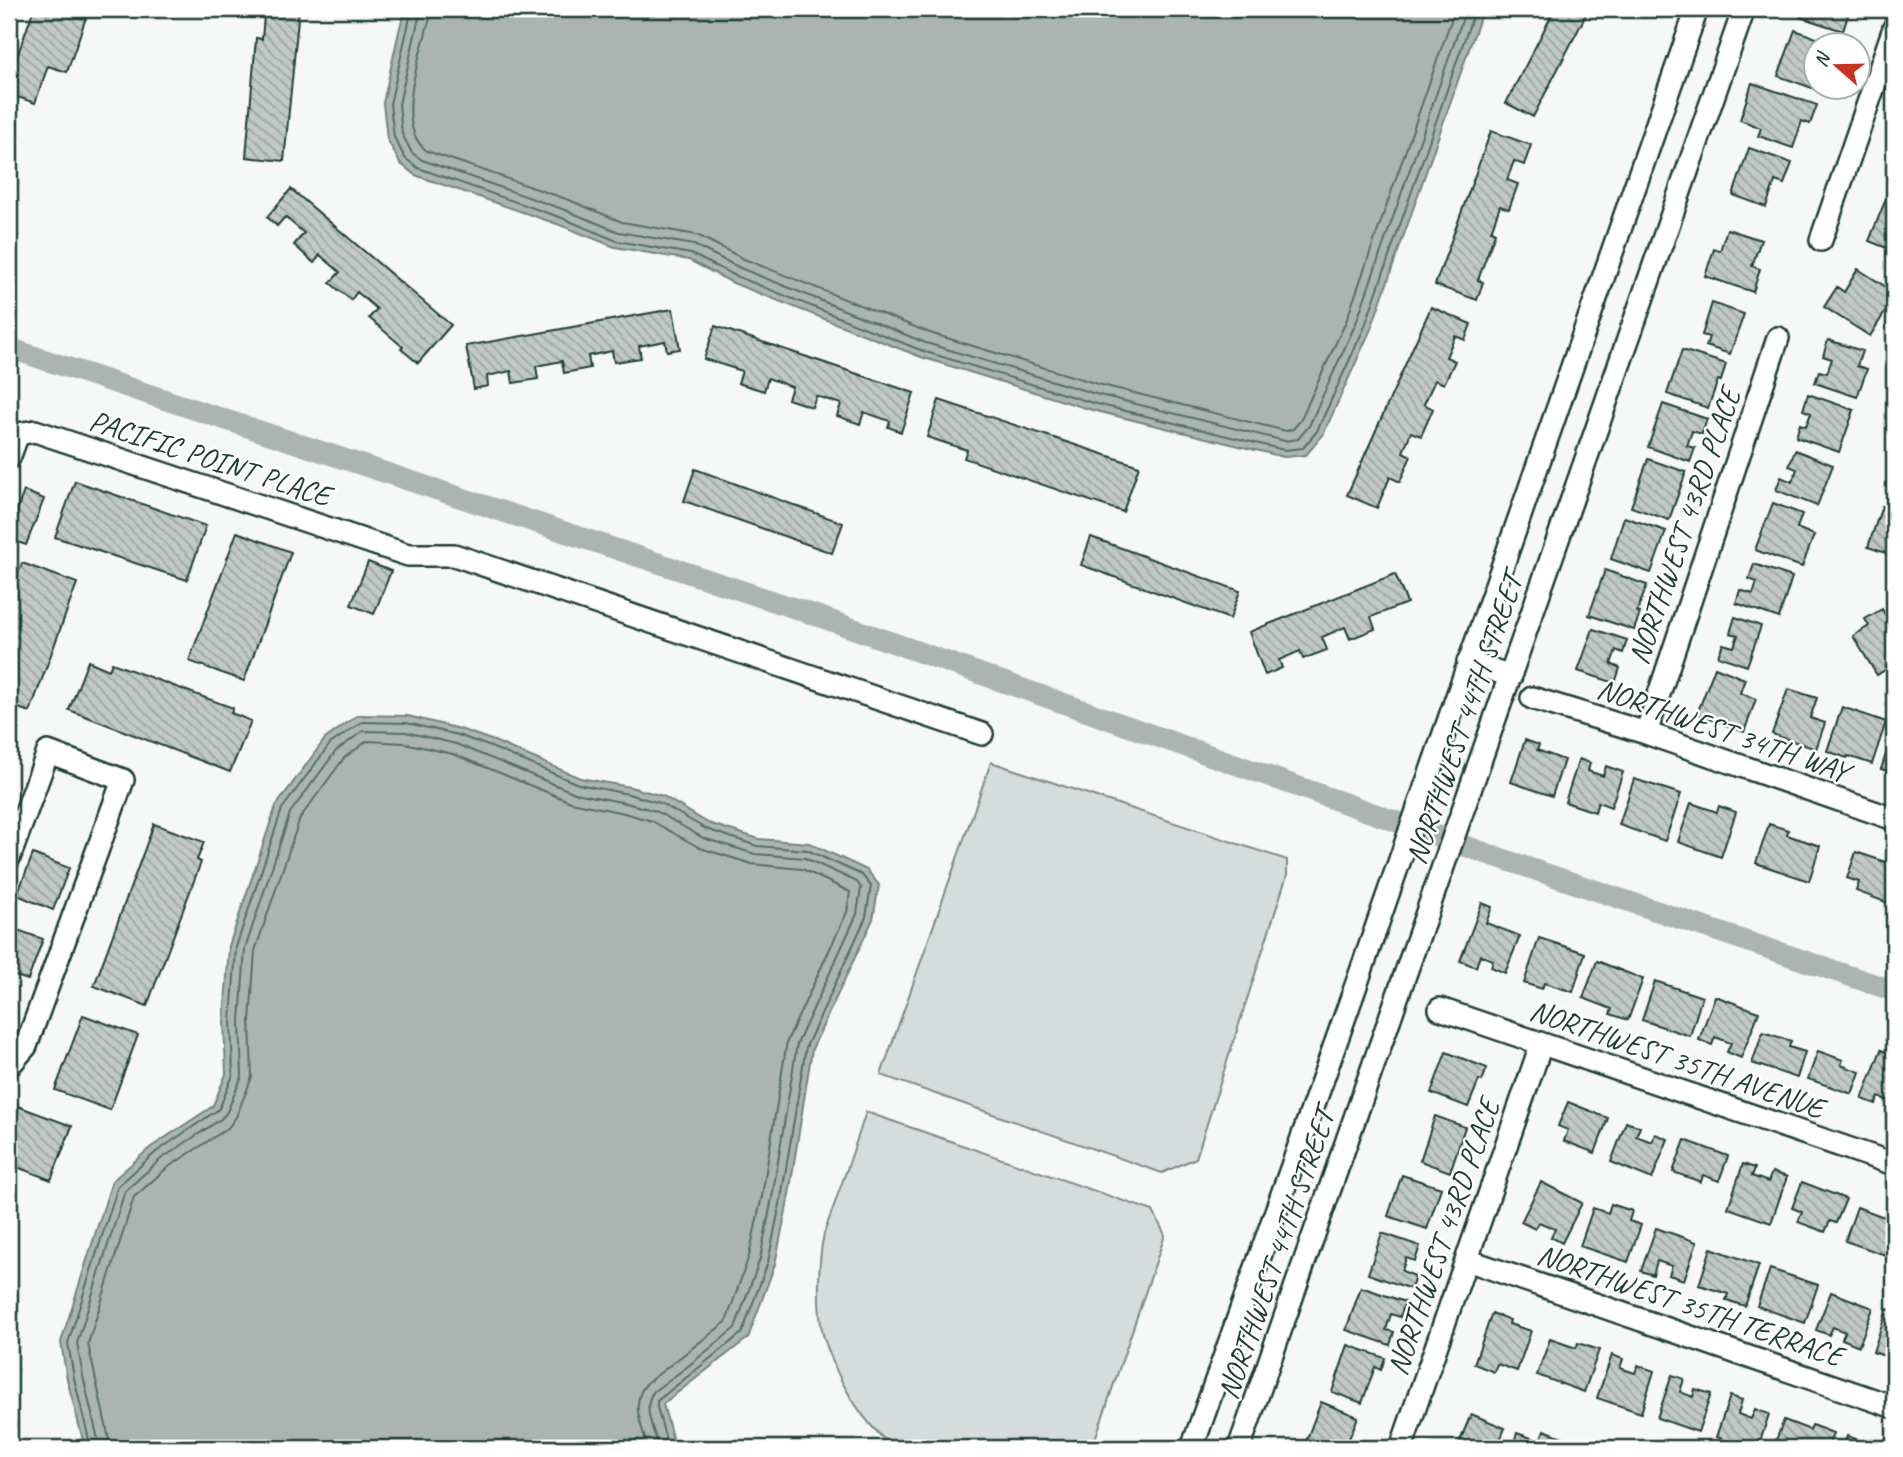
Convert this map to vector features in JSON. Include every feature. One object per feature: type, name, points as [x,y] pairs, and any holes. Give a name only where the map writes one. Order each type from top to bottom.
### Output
[{"type":"street","name":"NORTHWEST 44TH STREET","points":[[1192,1448],[1696,9]]},
{"type":"street","name":"NORTHWEST 44TH STREET","points":[[1239,1448],[1744,9]]},
{"type":"street","points":[[1821,240],[1894,28]]},
{"type":"street","name":"NORTHWEST 43RD PLACE","points":[[1646,733],[1778,338]]},
{"type":"street","name":"PACIFIC POINT PLACE","points":[[9,458],[18,434],[36,431],[408,555],[454,555],[982,734]]},
{"type":"street","points":[[1468,662],[1511,676]]},
{"type":"street","name":"NORTHWEST 34TH WAY","points":[[1532,698],[1646,733],[1894,819]]},
{"type":"street","points":[[9,858],[48,752],[123,779],[26,1046],[9,1066]]},
{"type":"street","name":"NORTHWEST 35TH AVENUE","points":[[1440,1009],[1894,1164]]},
{"type":"street","name":"NORTHWEST 43RD PLACE","points":[[1401,1448],[1541,1045]]},
{"type":"street","name":"NORTHWEST 35TH TERRACE","points":[[1466,1260],[1894,1407]]},
{"type":"shaded area","points":[[991,762],[1287,860],[1287,875],[1196,1158],[1162,1173],[881,1075]]},
{"type":"shaded area","points":[[866,1112],[1153,1211],[1165,1235],[1092,1448],[894,1448],[861,1413],[837,1371],[825,1341],[819,1303],[819,1273],[824,1234]]},
{"type":"water","points":[[406,9],[1483,9],[1371,329],[1323,435],[1306,455],[1284,457],[1092,410],[921,357],[733,283],[689,260],[615,247],[415,175],[400,163],[387,139],[383,103]]},
{"type":"water","points":[[358,715],[408,716],[460,729],[580,778],[663,796],[708,823],[759,839],[809,843],[867,870],[879,885],[873,919],[812,1049],[788,1201],[775,1264],[748,1338],[663,1404],[675,1448],[85,1448],[67,1379],[61,1342],[112,1181],[151,1147],[213,1106],[226,1074],[224,1021],[229,946],[276,806],[325,739]]},
{"type":"building","points":[[27,9],[89,9],[67,72],[48,66],[35,103],[9,94],[9,80],[33,11]]},
{"type":"building","points":[[252,9],[299,9],[284,161],[246,157],[256,38],[262,39],[264,15],[252,14]]},
{"type":"building","points":[[1555,9],[1589,9],[1533,117],[1506,103]]},
{"type":"building","points":[[1802,9],[1850,9],[1843,31],[1800,17]]},
{"type":"building","points":[[1795,30],[1801,32],[1801,84],[1778,76]]},
{"type":"building","points":[[1752,83],[1801,100],[1801,102],[1817,105],[1810,124],[1802,121],[1793,148],[1758,136],[1761,128],[1740,120]]},
{"type":"building","points":[[1491,131],[1531,145],[1524,165],[1514,161],[1507,180],[1518,184],[1509,209],[1500,206],[1491,231],[1495,233],[1478,280],[1483,282],[1477,300],[1435,285]]},
{"type":"building","points":[[1749,148],[1792,163],[1784,184],[1775,181],[1766,207],[1733,195]]},
{"type":"building","points":[[291,189],[451,325],[418,363],[369,318],[377,309],[357,292],[351,300],[330,283],[340,272],[320,255],[314,263],[294,245],[304,233],[285,217],[277,226],[267,217]]},
{"type":"building","points":[[1888,194],[1894,197],[1894,251],[1869,241]]},
{"type":"building","points":[[1727,229],[1761,240],[1752,266],[1760,269],[1753,292],[1705,276],[1714,249],[1720,251]]},
{"type":"building","points":[[1858,269],[1894,292],[1894,298],[1870,336],[1824,307],[1837,287],[1844,292]]},
{"type":"building","points":[[1712,303],[1744,314],[1730,354],[1706,346],[1709,337],[1702,335]]},
{"type":"building","points":[[1431,307],[1471,324],[1465,340],[1455,336],[1446,357],[1455,361],[1444,384],[1435,380],[1424,404],[1433,409],[1421,436],[1411,432],[1403,452],[1411,456],[1400,482],[1390,477],[1377,508],[1347,495]]},
{"type":"building","points":[[673,309],[680,349],[667,351],[665,341],[639,346],[641,358],[614,362],[612,351],[588,356],[590,368],[564,373],[562,361],[536,366],[538,379],[513,383],[511,371],[487,376],[488,386],[474,389],[466,346]]},
{"type":"building","points":[[715,326],[914,393],[901,432],[888,427],[890,421],[864,412],[860,424],[837,416],[841,404],[816,396],[812,407],[788,399],[792,387],[768,378],[764,391],[738,383],[742,371],[704,359]]},
{"type":"building","points":[[1828,340],[1862,351],[1857,366],[1867,369],[1857,397],[1815,383],[1819,371],[1827,373],[1832,359],[1823,356]]},
{"type":"building","points":[[1682,350],[1726,364],[1708,408],[1667,394]]},
{"type":"building","points":[[1808,394],[1854,410],[1839,452],[1796,437],[1800,424],[1806,426],[1811,413],[1803,410]]},
{"type":"building","points":[[939,400],[1139,466],[1123,512],[964,458],[967,450],[927,437]]},
{"type":"building","points":[[1663,404],[1707,419],[1702,434],[1692,431],[1687,446],[1695,448],[1690,462],[1648,447]]},
{"type":"building","points":[[1795,450],[1833,465],[1817,506],[1776,490],[1781,477],[1792,482],[1797,469],[1789,466]]},
{"type":"building","points":[[1648,459],[1686,472],[1669,520],[1631,507]]},
{"type":"building","points":[[695,469],[843,523],[832,553],[684,501]]},
{"type":"building","points":[[1894,473],[1894,498],[1887,496]]},
{"type":"building","points":[[75,481],[206,526],[187,580],[55,537]]},
{"type":"building","points":[[24,491],[44,499],[26,545],[9,539]]},
{"type":"building","points":[[1773,503],[1802,514],[1797,528],[1814,535],[1802,567],[1755,550]]},
{"type":"building","points":[[1882,506],[1894,510],[1894,556],[1868,547]]},
{"type":"building","points":[[1624,517],[1666,531],[1651,573],[1611,559]]},
{"type":"building","points":[[237,532],[291,552],[244,681],[189,661]]},
{"type":"building","points":[[1091,537],[1240,591],[1230,619],[1081,565]]},
{"type":"building","points":[[368,562],[391,571],[374,614],[351,605]]},
{"type":"building","points":[[22,563],[77,583],[30,712],[9,705],[9,600]]},
{"type":"building","points":[[1754,564],[1792,577],[1779,618],[1736,603],[1740,590],[1753,594],[1757,582],[1749,579]]},
{"type":"building","points":[[1605,570],[1647,585],[1637,612],[1640,613],[1634,630],[1589,615]]},
{"type":"building","points":[[1395,574],[1407,603],[1371,617],[1375,629],[1350,639],[1345,627],[1322,637],[1327,650],[1303,659],[1300,651],[1279,660],[1282,668],[1265,675],[1249,632]]},
{"type":"building","points":[[1882,609],[1894,629],[1894,664],[1877,675],[1853,636],[1869,626],[1865,619]]},
{"type":"building","points":[[1735,617],[1761,626],[1747,666],[1718,656],[1723,644],[1734,647],[1738,635],[1730,633]]},
{"type":"building","points":[[1593,629],[1627,640],[1623,653],[1616,650],[1611,664],[1620,668],[1615,683],[1578,671]]},
{"type":"building","points":[[88,661],[109,670],[112,663],[233,708],[231,713],[251,721],[230,772],[69,710]]},
{"type":"building","points":[[1715,667],[1745,679],[1740,693],[1756,699],[1744,732],[1697,714]]},
{"type":"building","points":[[1788,689],[1817,698],[1810,718],[1825,723],[1816,749],[1772,734]]},
{"type":"building","points":[[1842,707],[1886,722],[1872,764],[1827,751]]},
{"type":"building","points":[[1894,731],[1894,773],[1881,769]]},
{"type":"building","points":[[1525,740],[1539,745],[1537,750],[1564,760],[1552,796],[1511,782]]},
{"type":"building","points":[[1579,759],[1590,763],[1588,771],[1603,776],[1606,766],[1623,772],[1611,807],[1598,802],[1595,812],[1565,802]]},
{"type":"building","points":[[1634,779],[1681,794],[1665,841],[1619,825]]},
{"type":"building","points":[[1691,803],[1717,812],[1719,806],[1736,812],[1721,857],[1678,842]]},
{"type":"building","points":[[154,824],[204,842],[197,860],[201,862],[147,1006],[94,986]]},
{"type":"building","points":[[1769,824],[1788,830],[1787,835],[1820,846],[1809,881],[1756,863]]},
{"type":"building","points":[[1856,852],[1894,865],[1894,884],[1888,903],[1856,891],[1859,882],[1847,878]]},
{"type":"building","points":[[33,854],[69,868],[53,910],[17,895]]},
{"type":"building","points":[[1482,903],[1492,907],[1486,923],[1520,936],[1505,973],[1491,967],[1493,960],[1480,955],[1476,967],[1460,961]]},
{"type":"building","points":[[9,927],[43,939],[28,980],[9,974]]},
{"type":"building","points":[[1539,938],[1585,953],[1573,992],[1544,983],[1542,989],[1524,983]]},
{"type":"building","points":[[1597,961],[1643,979],[1628,1020],[1610,1014],[1612,1009],[1583,998]]},
{"type":"building","points":[[1655,981],[1702,997],[1690,1036],[1642,1020]]},
{"type":"building","points":[[1715,996],[1759,1012],[1741,1058],[1727,1052],[1731,1043],[1715,1037],[1712,1045],[1699,1040]]},
{"type":"building","points":[[83,1015],[138,1035],[110,1110],[55,1090]]},
{"type":"building","points":[[1763,1032],[1791,1041],[1789,1047],[1805,1052],[1797,1078],[1752,1063]]},
{"type":"building","points":[[1881,1050],[1894,1055],[1894,1103],[1879,1097],[1876,1104],[1862,1099]]},
{"type":"building","points":[[1818,1051],[1843,1060],[1841,1065],[1860,1072],[1852,1094],[1808,1079]]},
{"type":"building","points":[[1446,1052],[1487,1068],[1468,1107],[1431,1093]]},
{"type":"building","points":[[1568,1102],[1608,1118],[1595,1153],[1564,1141],[1568,1130],[1558,1126]]},
{"type":"building","points":[[9,1103],[72,1126],[51,1180],[9,1164]]},
{"type":"building","points":[[1435,1116],[1465,1127],[1450,1172],[1420,1161]]},
{"type":"building","points":[[1626,1122],[1640,1127],[1636,1136],[1652,1142],[1655,1134],[1668,1139],[1652,1179],[1611,1162]]},
{"type":"building","points":[[1685,1140],[1728,1156],[1719,1181],[1703,1175],[1701,1182],[1673,1172]]},
{"type":"building","points":[[1743,1164],[1755,1168],[1752,1176],[1768,1182],[1772,1172],[1787,1177],[1771,1223],[1728,1208]]},
{"type":"building","points":[[1402,1175],[1441,1188],[1427,1229],[1388,1216]]},
{"type":"building","points":[[1541,1182],[1582,1203],[1562,1243],[1551,1237],[1555,1229],[1539,1222],[1535,1229],[1521,1222]]},
{"type":"building","points":[[1802,1182],[1846,1199],[1836,1223],[1830,1221],[1825,1232],[1798,1222],[1802,1212],[1792,1208]]},
{"type":"building","points":[[1611,1204],[1632,1211],[1629,1221],[1641,1225],[1628,1262],[1580,1246],[1593,1208],[1608,1213]]},
{"type":"building","points":[[1857,1207],[1884,1217],[1886,1211],[1894,1214],[1894,1250],[1891,1257],[1845,1241]]},
{"type":"building","points":[[1656,1228],[1697,1242],[1684,1280],[1669,1275],[1672,1266],[1657,1261],[1653,1275],[1641,1271]]},
{"type":"building","points":[[1382,1233],[1420,1246],[1415,1261],[1406,1258],[1402,1271],[1415,1276],[1411,1289],[1368,1274]]},
{"type":"building","points":[[1711,1248],[1759,1265],[1745,1306],[1726,1300],[1728,1294],[1699,1285]]},
{"type":"building","points":[[1770,1269],[1818,1285],[1805,1323],[1757,1306]]},
{"type":"building","points":[[1361,1287],[1405,1302],[1400,1317],[1391,1314],[1386,1330],[1394,1332],[1390,1345],[1346,1330]]},
{"type":"building","points":[[1831,1292],[1873,1308],[1859,1346],[1842,1339],[1845,1332],[1833,1327],[1829,1335],[1816,1330]]},
{"type":"building","points":[[1887,1309],[1894,1311],[1894,1359],[1873,1352]]},
{"type":"building","points":[[1492,1313],[1510,1320],[1509,1324],[1531,1331],[1517,1371],[1497,1364],[1494,1372],[1474,1364]]},
{"type":"building","points":[[1550,1339],[1576,1348],[1578,1343],[1599,1350],[1584,1392],[1537,1375]]},
{"type":"building","points":[[1348,1345],[1385,1358],[1381,1370],[1375,1367],[1362,1403],[1332,1392]]},
{"type":"building","points":[[1612,1355],[1623,1359],[1620,1368],[1635,1373],[1638,1365],[1654,1371],[1641,1413],[1597,1398]]},
{"type":"building","points":[[1672,1375],[1684,1379],[1680,1392],[1693,1397],[1695,1389],[1711,1394],[1698,1432],[1657,1418]]},
{"type":"building","points":[[1730,1396],[1742,1400],[1738,1414],[1751,1419],[1755,1409],[1769,1414],[1758,1448],[1748,1448],[1716,1437]]},
{"type":"building","points":[[1321,1402],[1358,1417],[1346,1446],[1352,1448],[1317,1448],[1305,1444]]},
{"type":"building","points":[[1471,1414],[1505,1428],[1497,1448],[1477,1448],[1460,1441]]},
{"type":"building","points":[[1784,1420],[1810,1430],[1812,1425],[1833,1433],[1828,1448],[1773,1448]]},
{"type":"building","points":[[1544,1430],[1568,1439],[1565,1448],[1512,1448],[1517,1433],[1540,1441]]},
{"type":"building","points":[[1847,1436],[1859,1440],[1856,1448],[1843,1448]]},
{"type":"waterway","points":[[9,348],[812,614],[1485,853],[1894,991]]}]
